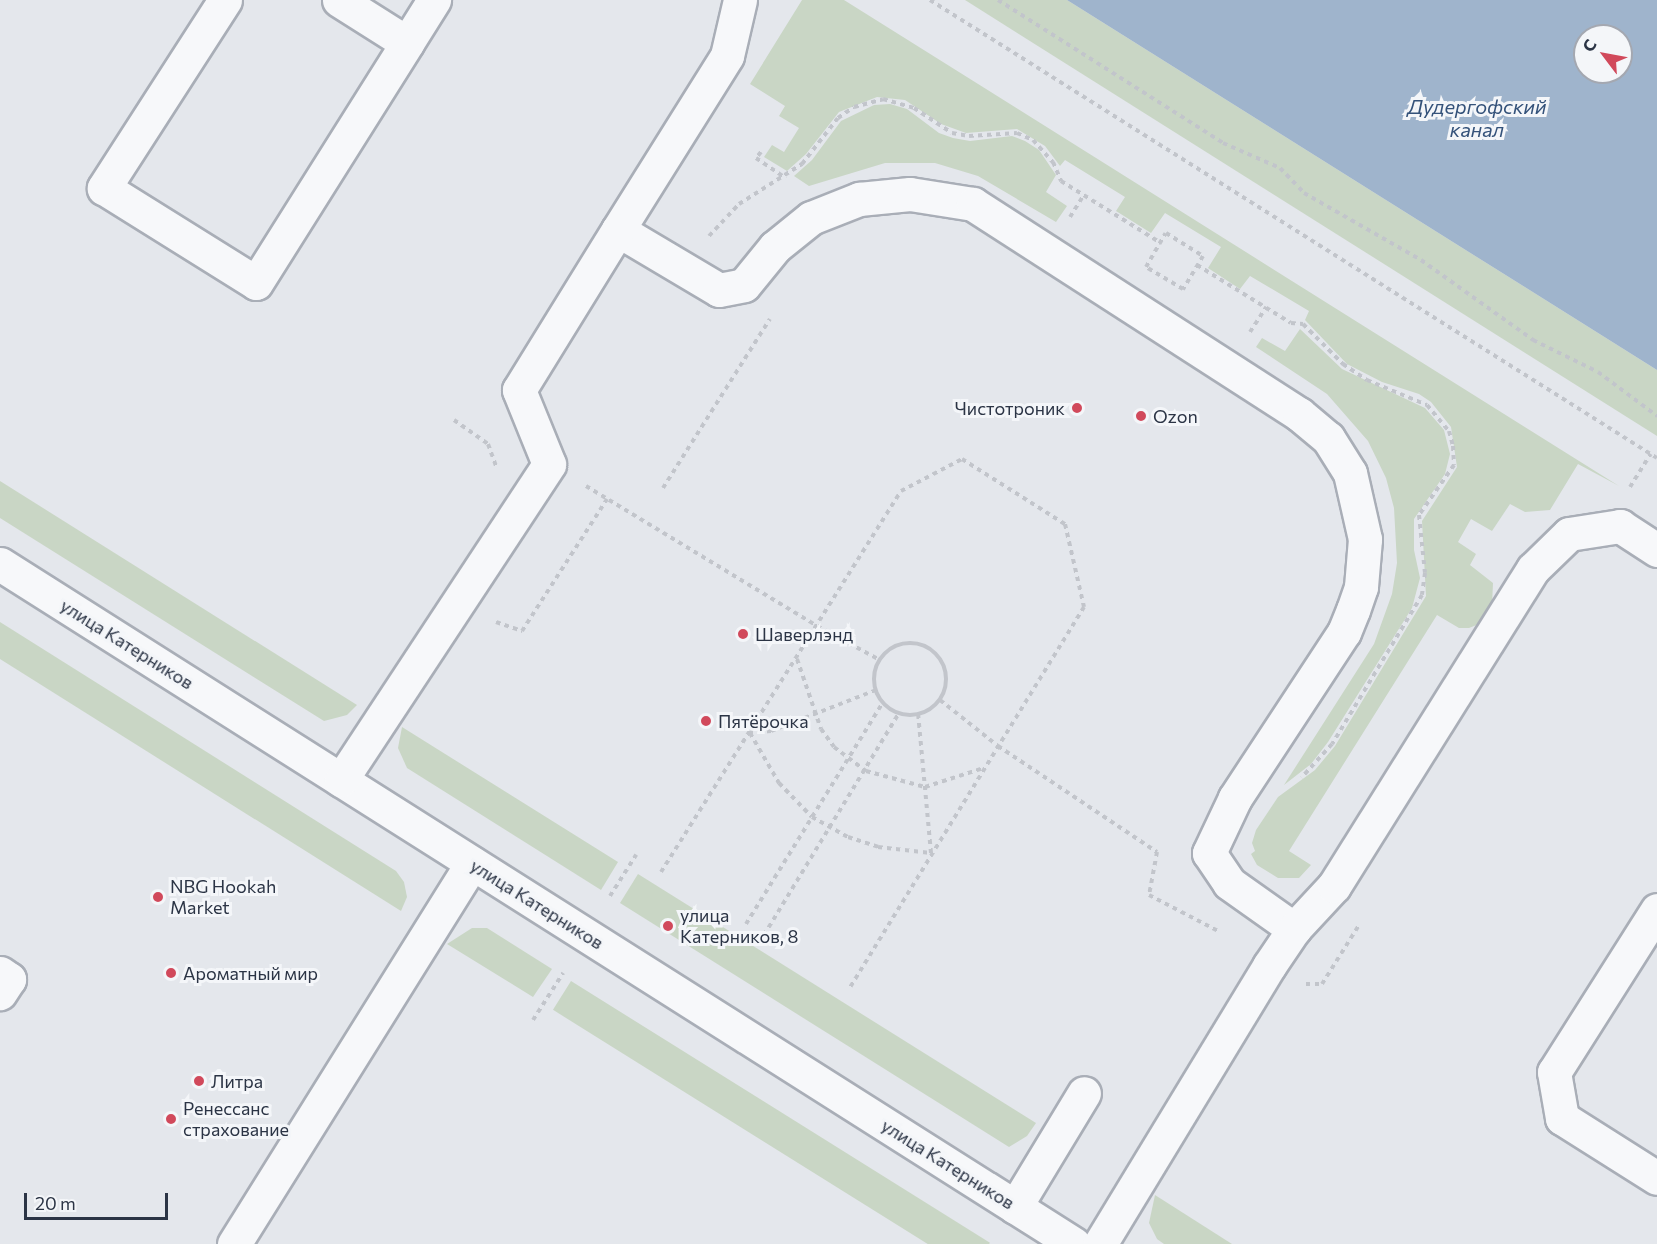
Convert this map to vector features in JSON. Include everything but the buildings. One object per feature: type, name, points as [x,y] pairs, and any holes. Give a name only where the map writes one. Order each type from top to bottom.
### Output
[{"type":"street","points":[[225,0],[104,188],[256,283],[434,0]]},
{"type":"street","points":[[339,0],[407,43]]},
{"type":"street","points":[[341,780],[549,464],[519,390],[727,56],[740,0]]},
{"type":"street","points":[[618,230],[719,290],[744,285],[775,247],[811,218],[859,199],[910,194],[973,204],[1299,414],[1328,438],[1350,473],[1363,518],[1365,561],[1360,587],[1344,632],[1235,798],[1209,853],[1229,883],[1294,929]]},
{"type":"street","points":[[1100,1244],[1269,966],[1294,929],[1334,886],[1533,569],[1569,534],[1620,526],[1657,550]]},
{"type":"street","name":"улица Катерников","points":[[0,564],[1074,1244]]},
{"type":"street","points":[[234,1244],[472,863]]},
{"type":"street","points":[[1657,909],[1554,1072],[1562,1118],[1657,1178]]},
{"type":"street","points":[[0,974],[9,979],[0,993]]},
{"type":"street","points":[[1015,1207],[1084,1093]]},
{"type":"path","points":[[930,0],[1657,458]]},
{"type":"path","points":[[998,0],[1223,143],[1280,168],[1304,193],[1420,260],[1533,339],[1599,372],[1657,416]]},
{"type":"path","points":[[761,152],[756,159],[793,183]]},
{"type":"path","points":[[1057,170],[1061,181],[1161,243]]},
{"type":"path","points":[[1166,233],[1203,256],[1183,289],[1146,267],[1161,243],[1166,233]]},
{"type":"path","points":[[1197,266],[1291,323],[1303,324]]},
{"type":"path","points":[[1248,336],[1266,308]]},
{"type":"path","points":[[663,488],[776,310]]},
{"type":"path","points":[[1634,481],[1651,454]]},
{"type":"path","points":[[661,872],[901,490],[962,459],[1065,524],[1084,607],[850,988]]},
{"type":"path","points":[[549,464],[817,626],[880,660]]},
{"type":"path","points":[[489,619],[522,631],[607,499]]},
{"type":"path","points":[[900,644],[925,646],[944,664],[946,682],[940,700],[918,714],[899,713],[882,702],[874,679],[880,660],[900,644]]},
{"type":"path","points":[[797,658],[815,715],[834,747],[866,771],[884,779],[925,787],[985,767]]},
{"type":"path","points":[[750,733],[771,731],[876,690]]},
{"type":"path","points":[[940,700],[999,746],[1157,852],[1149,895],[1235,940],[1269,966]]},
{"type":"path","points":[[746,924],[882,702]]},
{"type":"path","points":[[764,934],[866,771],[899,713]]},
{"type":"path","points":[[918,714],[931,853]]},
{"type":"path","points":[[750,733],[779,783],[812,817],[830,828],[878,847],[931,853]]},
{"type":"path","points":[[610,896],[636,855]]},
{"type":"path","points":[[533,1020],[563,973]]},
{"type":"green space","points":[[802,0],[844,0],[1619,486],[1578,464],[1550,510],[1525,512],[1510,504],[1492,531],[1471,519],[1458,542],[1476,554],[1470,565],[1493,583],[1492,605],[1479,624],[1469,628],[1459,628],[1437,615],[1289,851],[1311,865],[1299,878],[1278,878],[1257,865],[1251,854],[1255,851],[1252,843],[1256,830],[1278,797],[1315,770],[1335,746],[1426,596],[1422,521],[1457,467],[1451,427],[1431,402],[1419,394],[1382,382],[1347,364],[1305,320],[1309,311],[1250,276],[1240,289],[1208,268],[1221,247],[1165,213],[1151,233],[1116,211],[1125,197],[1065,160],[1060,166],[1045,146],[1017,129],[966,133],[941,124],[905,100],[877,97],[839,112],[806,154],[787,171],[764,157],[772,145],[784,152],[799,128],[779,116],[785,106],[750,84]]},
{"type":"green space","points":[[965,0],[1067,0],[1657,370],[1657,436]]},
{"type":"green space","points":[[890,104],[907,109],[939,133],[953,138],[970,141],[1012,136],[1025,141],[1039,150],[1056,175],[1046,192],[1067,206],[1056,222],[978,176],[935,163],[885,163],[809,186],[794,176],[812,160],[841,121],[874,105]]},
{"type":"green space","points":[[1300,329],[1342,369],[1425,408],[1444,430],[1450,454],[1445,474],[1414,519],[1414,550],[1420,578],[1412,608],[1328,742],[1311,764],[1284,785],[1374,644],[1392,594],[1397,563],[1394,508],[1386,478],[1368,441],[1327,394],[1256,347],[1262,338],[1285,351]]},
{"type":"green space","points":[[0,481],[357,705],[347,715],[324,721],[0,518]]},
{"type":"green space","points":[[0,622],[396,871],[404,882],[407,897],[401,911],[0,659]]},
{"type":"green space","points":[[402,727],[618,862],[601,890],[407,768],[398,748]]},
{"type":"green space","points":[[638,874],[1036,1123],[1027,1136],[1009,1147],[620,903]]},
{"type":"green space","points":[[472,928],[487,928],[552,969],[533,997],[447,944]]},
{"type":"green space","points":[[571,981],[990,1243],[928,1244],[553,1010]]},
{"type":"green space","points":[[1155,1195],[1232,1244],[1164,1244],[1157,1239],[1149,1223]]},
{"type":"water","name":"Дудергофский канал","points":[[1067,0],[1657,0],[1657,370]]},
{"type":"place","name":"Чистотроник","points":[[1077,408]]},
{"type":"place","name":"Ozon","points":[[1141,416]]},
{"type":"place","name":"Шаверлэнд","points":[[743,634]]},
{"type":"place","name":"Пятёрочка","points":[[706,721]]},
{"type":"place","name":"NBG Hookah Market","points":[[158,897]]},
{"type":"place","name":"улица Катерников, 8","points":[[668,926]]},
{"type":"place","name":"Ароматный мир","points":[[171,973]]},
{"type":"place","name":"Литра","points":[[199,1081]]},
{"type":"place","name":"Ренессанс страхование","points":[[171,1119]]}]
